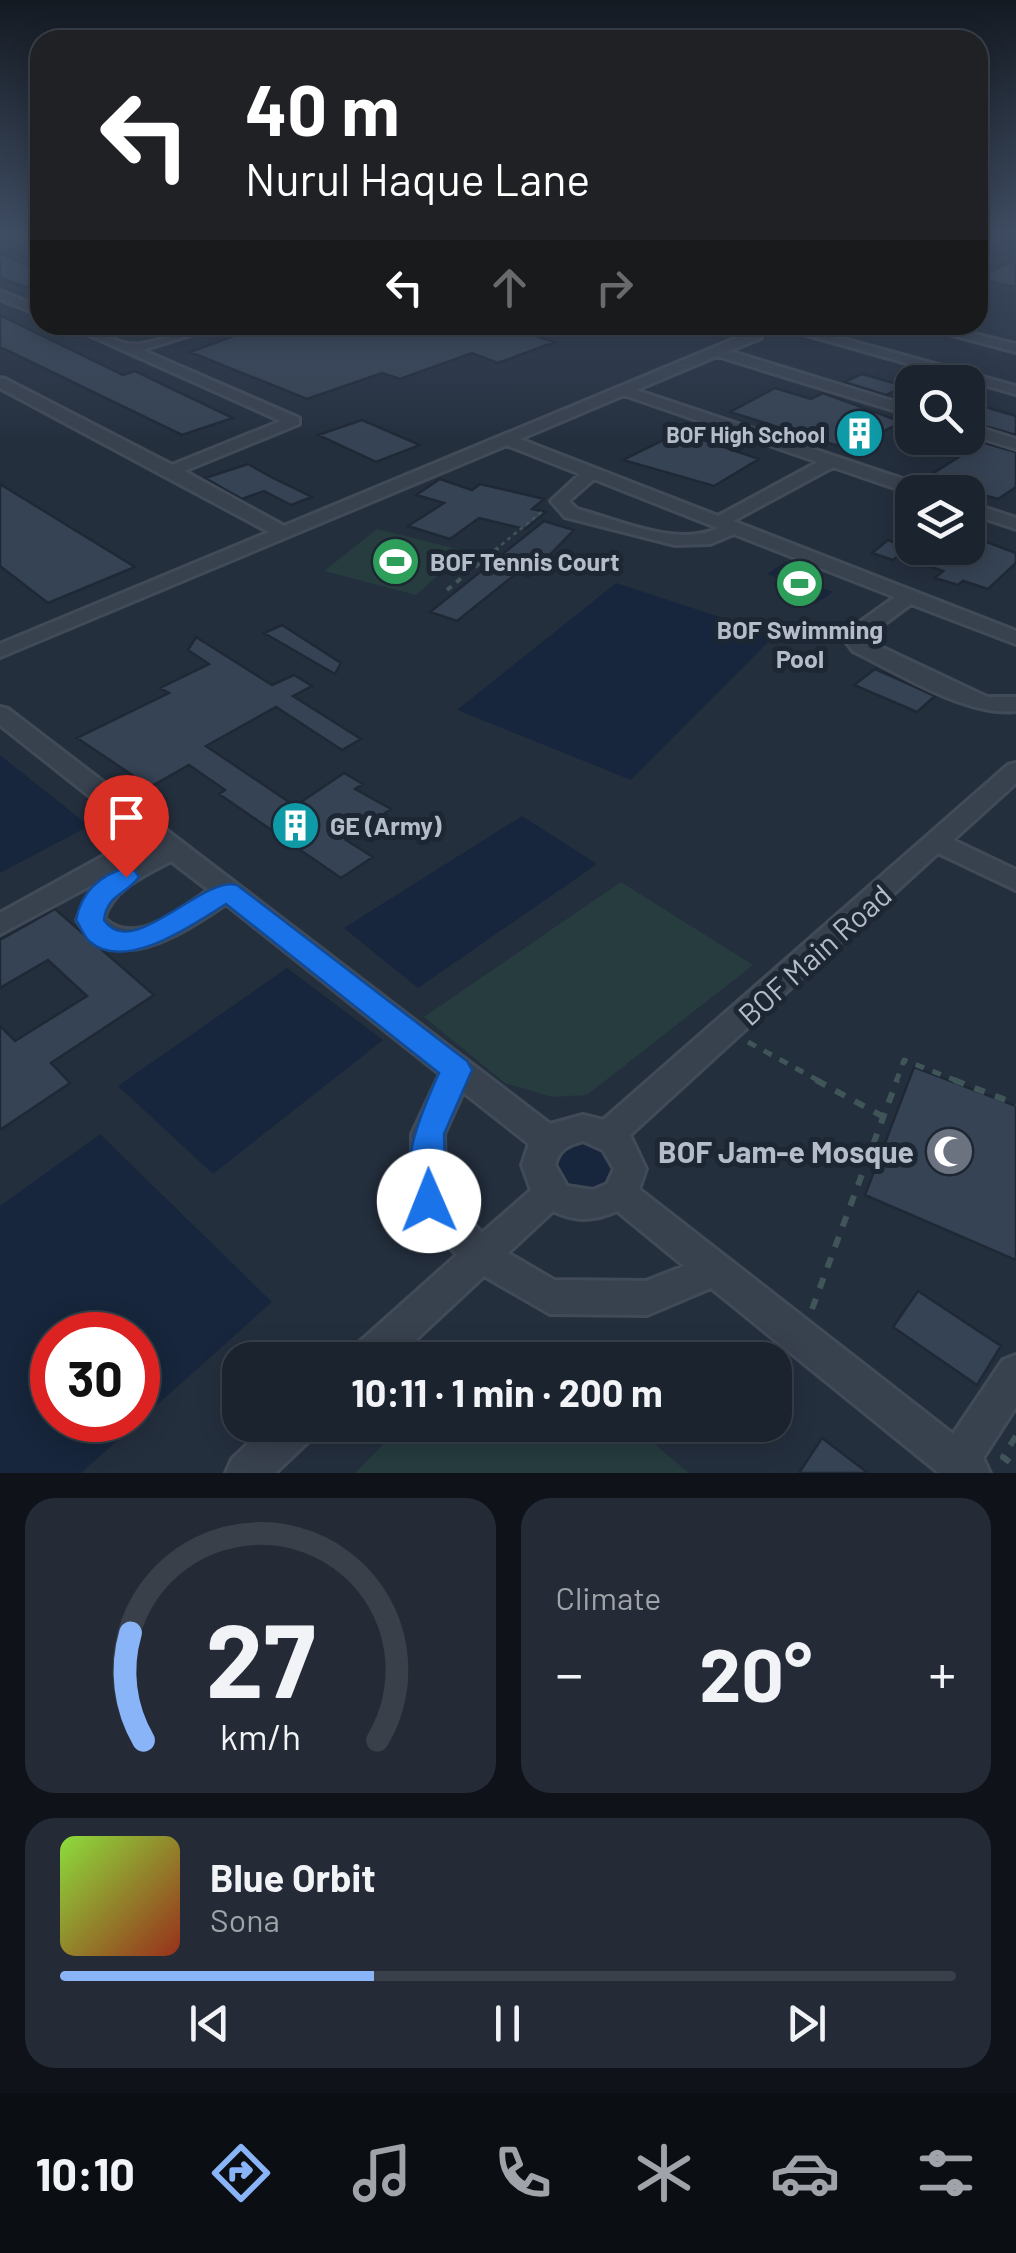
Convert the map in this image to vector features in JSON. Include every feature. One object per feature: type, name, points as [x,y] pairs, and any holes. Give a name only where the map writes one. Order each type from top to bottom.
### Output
[{"type":"street","points":[[97,335],[294,421],[171,471]]},
{"type":"street","points":[[132,350],[184,335]]},
{"type":"street","points":[[0,651],[754,335]]},
{"type":"street","points":[[815,335],[1016,390]]},
{"type":"street","points":[[962,335],[1016,348]]},
{"type":"street","points":[[716,352],[895,407]]},
{"type":"street","points":[[0,382],[284,533]]},
{"type":"street","points":[[624,391],[895,482]]},
{"type":"street","points":[[985,434],[1016,444]]},
{"type":"street","points":[[508,440],[1016,638]]},
{"type":"street","points":[[592,472],[565,493],[560,501],[563,508],[596,522],[675,540],[710,539],[727,524],[830,461]]},
{"type":"street","points":[[985,513],[1016,524]]},
{"type":"street","points":[[909,596],[854,638],[860,647],[980,702],[1016,704]]},
{"type":"street","points":[[0,714],[548,1140]]},
{"type":"street","name":"BOF Main Road","points":[[608,1135],[938,843],[1006,792],[1016,770]]},
{"type":"street","points":[[166,842],[102,891],[92,906],[90,920],[99,934],[115,942],[158,934],[228,891]]},
{"type":"street","points":[[0,925],[166,842]]},
{"type":"street","points":[[938,843],[1016,881]]},
{"type":"street","points":[[456,1070],[428,1134],[429,1201],[480,1255],[550,1297],[647,1298],[715,1270]]},
{"type":"street","points":[[583,1128],[608,1135],[620,1144],[630,1169],[620,1194],[593,1206],[562,1201],[550,1192],[538,1172],[540,1150],[548,1140],[557,1133],[583,1128]]},
{"type":"street","points":[[386,1342],[550,1192]]},
{"type":"street","points":[[620,1194],[964,1468],[1016,1374]]},
{"type":"street","points":[[246,1473],[280,1442]]},
{"type":"path","points":[[447,590],[546,509],[563,508]]},
{"type":"path","points":[[728,1030],[884,1117]]},
{"type":"path","points":[[801,1338],[904,1060],[1016,1104]]},
{"type":"path","points":[[1016,1436],[1002,1456],[1016,1467]]},
{"type":"green space","name":"BOF Tennis Court","points":[[377,529],[465,551],[416,595],[324,571]]},
{"type":"green space","points":[[621,882],[753,965],[587,1095],[552,1097],[505,1083],[424,1017]]},
{"type":"green space","points":[[385,1442],[652,1442],[689,1473],[355,1473]]},
{"type":"water","name":"BOF Swimming Pool","points":[[785,562],[822,577],[812,584],[833,592],[815,604],[778,590],[788,582],[767,574]]},
{"type":"water","points":[[616,583],[775,635],[631,780],[457,710]]},
{"type":"water","points":[[0,755],[89,826],[0,873]]},
{"type":"water","points":[[522,816],[597,864],[418,988],[344,928]]},
{"type":"water","points":[[287,968],[383,1040],[213,1174],[118,1086]]},
{"type":"water","points":[[100,1134],[272,1302],[227,1342],[222,1342],[222,1347],[160,1402],[160,1312],[30,1312],[30,1442],[116,1442],[81,1473],[0,1473],[0,1206]]},
{"type":"water","points":[[571,1139],[601,1142],[618,1168],[601,1193],[566,1191],[551,1157]]},
{"type":"building","points":[[0,315],[30,330],[30,335],[41,335],[123,375],[135,371],[233,418],[182,435],[0,347]]},
{"type":"building","points":[[237,335],[532,335],[555,342],[498,363],[472,353],[400,379],[382,373],[307,399],[190,352]]},
{"type":"building","points":[[862,374],[895,383],[895,390],[886,395],[844,382]]},
{"type":"building","points":[[775,388],[811,399],[823,393],[895,419],[895,426],[848,449],[730,412]]},
{"type":"building","points":[[985,407],[1016,416],[1016,435],[985,426]]},
{"type":"building","points":[[362,420],[420,445],[376,462],[318,435]]},
{"type":"building","points":[[680,432],[759,459],[714,486],[623,460]]},
{"type":"building","points":[[985,443],[1016,452],[1016,487],[998,499],[985,496],[985,475],[930,475],[962,455],[985,455]]},
{"type":"building","points":[[248,464],[312,497],[291,505],[264,491],[242,499],[205,478]]},
{"type":"building","points":[[440,479],[472,490],[480,484],[544,499],[532,509],[546,512],[525,529],[479,518],[450,539],[408,526],[444,503],[416,495]]},
{"type":"building","points":[[0,484],[135,567],[48,603],[0,566]]},
{"type":"building","points":[[544,521],[574,530],[529,576],[517,573],[457,621],[430,612]]},
{"type":"building","points":[[888,540],[895,543],[895,558],[872,553]]},
{"type":"building","points":[[985,541],[1016,553],[1016,563],[988,589],[935,578],[943,571],[925,565],[985,565]]},
{"type":"building","points":[[282,625],[341,663],[335,674],[264,633]]},
{"type":"building","points":[[196,637],[272,685],[294,675],[312,686],[293,696],[361,739],[342,750],[276,707],[206,746],[295,806],[344,773],[363,784],[355,789],[391,809],[346,840],[373,857],[341,878],[219,794],[225,790],[189,765],[150,787],[77,738],[169,693],[160,688],[209,664],[188,650]]},
{"type":"building","points":[[875,669],[935,696],[917,712],[854,685]]},
{"type":"building","points":[[55,909],[154,995],[51,1063],[70,1083],[0,1130],[0,1026],[15,1041],[87,996],[48,960],[0,988],[0,940]]},
{"type":"building","name":"BOF Jam-e Mosque","points":[[914,1067],[1016,1106],[1016,1260],[865,1195]]},
{"type":"building","points":[[918,1291],[1001,1346],[977,1385],[893,1327]]},
{"type":"building","points":[[822,1438],[868,1473],[799,1473]]},
{"type":"place","name":"BOF High School","points":[[860,434]]},
{"type":"place","name":"BOF Tennis Court","points":[[395,561]]},
{"type":"place","name":"BOF Swimming Pool","points":[[800,583]]},
{"type":"place","name":"GE (Army)","points":[[295,825]]},
{"type":"place","name":"BOF Jam-e Mosque","points":[[949,1151]]},
{"type":"route","points":[[126,877],[102,891],[92,906],[90,920],[99,934],[115,942],[158,934],[228,891],[456,1070],[428,1134],[429,1201]]}]
